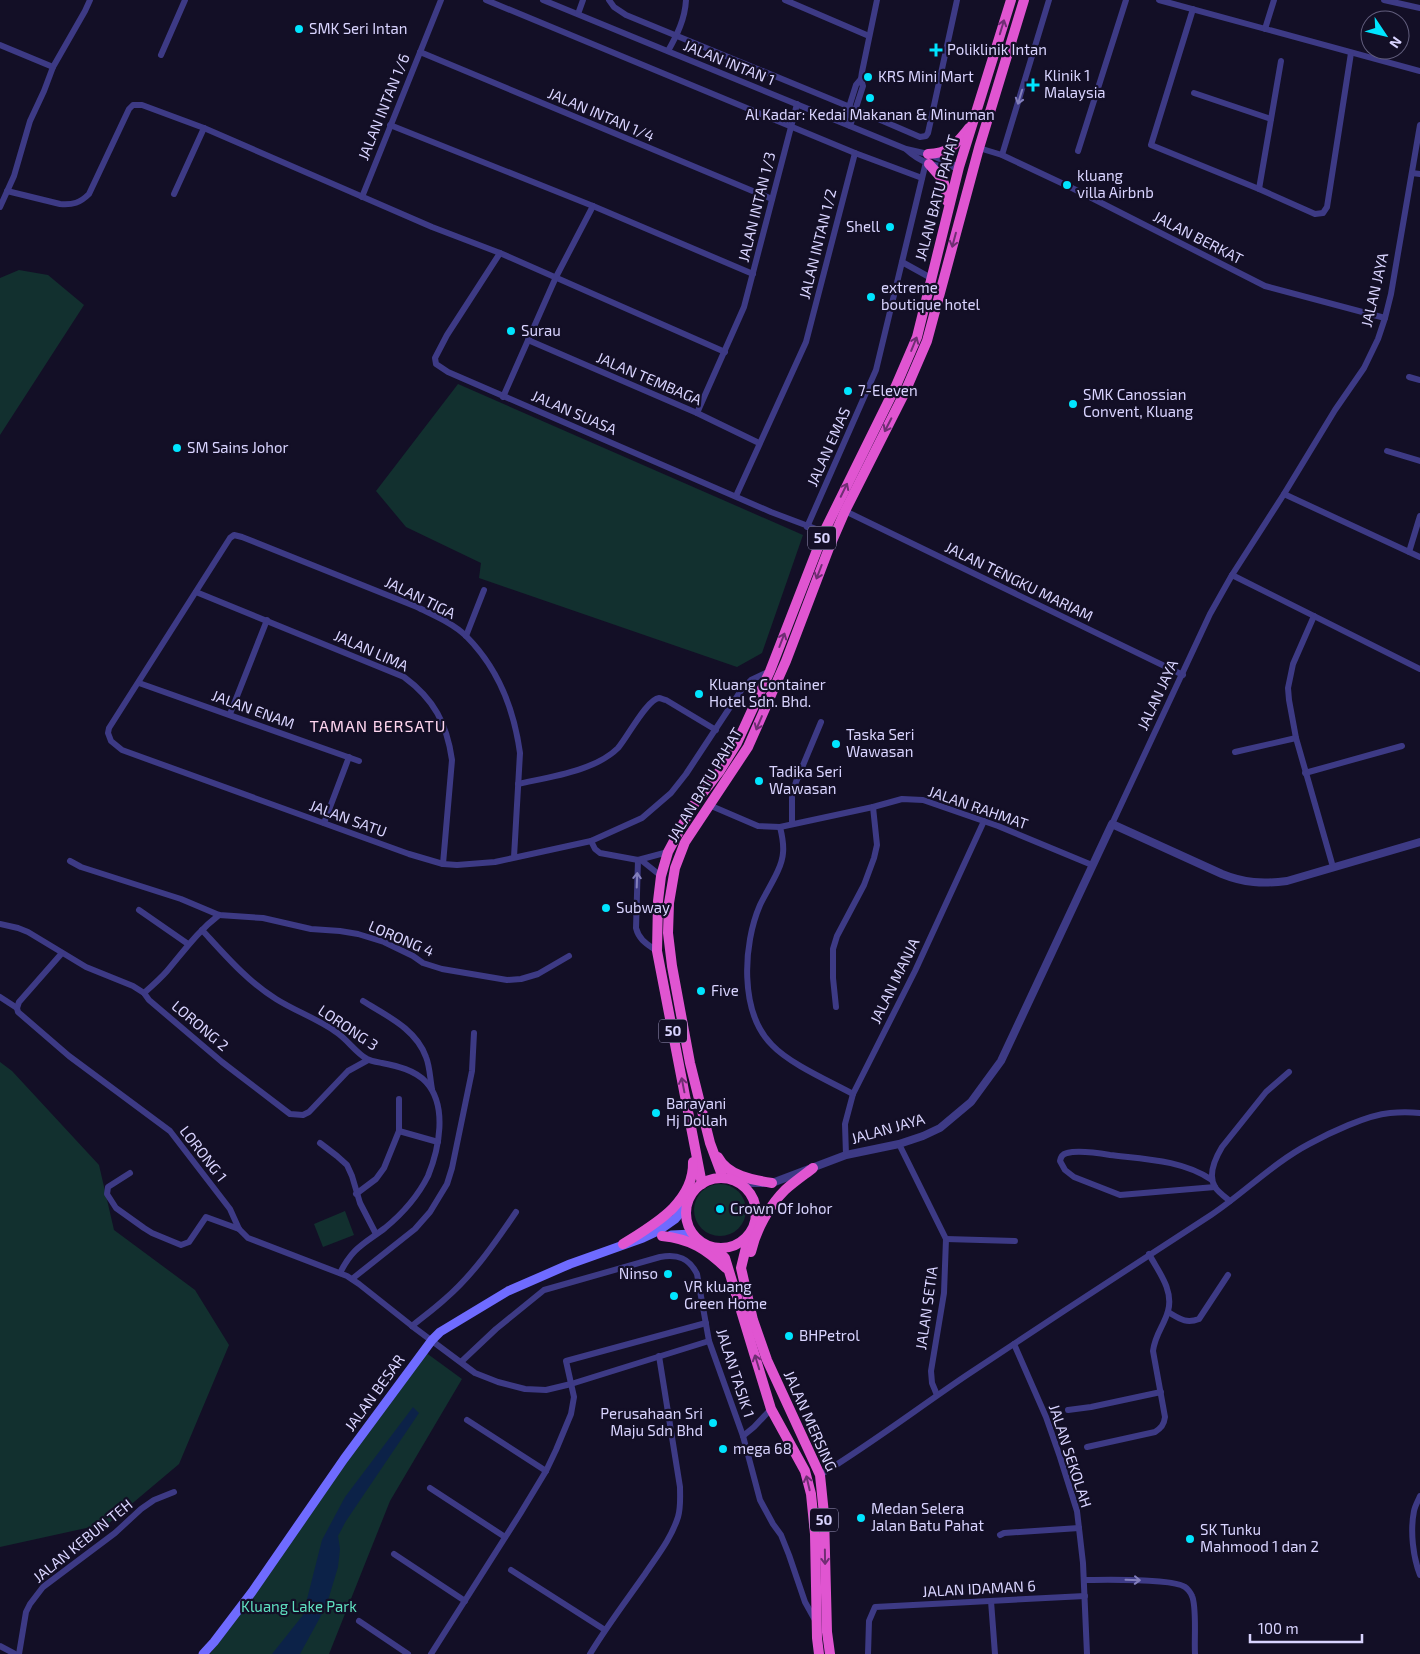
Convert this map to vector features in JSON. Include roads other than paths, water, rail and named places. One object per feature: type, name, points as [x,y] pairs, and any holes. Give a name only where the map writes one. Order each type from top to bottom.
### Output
[{"type":"highway","name":"JALAN BATU PAHAT","points":[[702,1184],[657,951],[658,901],[661,876],[668,852],[692,807],[719,772],[737,743],[770,671],[824,532],[895,388],[917,337],[958,167],[1010,0]]},
{"type":"highway","name":"JALAN BATU PAHAT","points":[[723,1178],[710,1143],[690,1063],[672,966],[668,933],[669,903],[675,868],[684,842],[729,778],[748,747],[786,661],[845,511],[905,392],[927,341],[979,146],[1024,0]]},
{"type":"highway","points":[[947,212],[946,187],[943,179],[928,160],[947,151],[956,144],[972,123]]},
{"type":"highway","points":[[966,193],[965,180],[958,167],[979,146]]},
{"type":"highway","points":[[623,1244],[659,1221],[680,1201],[691,1180],[694,1169],[693,1138]]},
{"type":"highway","points":[[710,1143],[720,1161],[728,1168],[749,1179],[772,1183]]},
{"type":"highway","points":[[747,1294],[747,1267],[752,1245],[762,1224],[773,1204],[785,1190],[813,1168]]},
{"type":"highway","points":[[755,1224],[755,1201],[749,1191],[740,1183],[732,1180],[723,1178],[712,1179],[702,1184],[695,1190],[687,1205],[687,1220],[693,1234],[699,1240],[715,1248],[725,1258],[771,1408],[805,1471],[811,1494],[819,1654]]},
{"type":"highway","name":"50","points":[[749,1235],[755,1224]]},
{"type":"highway","points":[[715,1248],[734,1246],[749,1235]]},
{"type":"highway","name":"JALAN MERSING","points":[[749,1235],[741,1268],[753,1320],[767,1360],[820,1475],[823,1491],[827,1632],[830,1654]]},
{"type":"highway","points":[[662,1236],[689,1241],[712,1255],[729,1271]]},
{"type":"main road","name":"JALAN BESAR","points":[[644,1238],[675,1220],[687,1205]]},
{"type":"main road","name":"JALAN BESAR","points":[[203,1654],[252,1592],[344,1459],[432,1340],[446,1327],[508,1291],[570,1264],[623,1244],[644,1238],[693,1234]]},
{"type":"street","points":[[0,207],[14,176],[30,121],[53,67],[90,0]]},
{"type":"street","points":[[162,55],[185,0]]},
{"type":"street","name":"JALAN INTAN 1/6","points":[[362,196],[441,0]]},
{"type":"street","points":[[486,0],[855,153],[922,178]]},
{"type":"street","name":"JALAN INTAN 1","points":[[543,0],[906,149],[928,160],[958,167]]},
{"type":"street","points":[[578,14],[583,0]]},
{"type":"street","name":"JALAN INTAN 1","points":[[609,0],[614,7],[626,15],[920,137],[926,136],[928,133],[957,0]]},
{"type":"street","points":[[668,51],[685,12],[686,0]]},
{"type":"street","points":[[785,0],[869,36]]},
{"type":"street","points":[[847,125],[856,85],[861,79],[877,0]]},
{"type":"street","points":[[1002,155],[1049,0]]},
{"type":"street","points":[[1078,151],[1126,0]]},
{"type":"street","points":[[1159,0],[1420,71]]},
{"type":"street","points":[[1265,29],[1274,0]]},
{"type":"street","points":[[1384,0],[1420,8]]},
{"type":"street","points":[[1193,9],[1151,145],[1315,214],[1323,213],[1327,208],[1352,53]]},
{"type":"street","points":[[0,45],[53,67]]},
{"type":"street","name":"JALAN INTAN 1/4","points":[[420,52],[772,199]]},
{"type":"street","points":[[1259,189],[1282,60]]},
{"type":"street","points":[[1194,93],[1271,119]]},
{"type":"street","name":"JALAN INTAN 1/3","points":[[698,413],[741,315],[797,104]]},
{"type":"street","points":[[7,191],[60,204],[68,205],[82,201],[89,194],[124,118],[134,105],[142,105],[204,128],[309,174],[500,253],[725,352]]},
{"type":"street","points":[[390,125],[593,206],[753,274]]},
{"type":"street","name":"JALAN JAYA","points":[[740,1183],[772,1183],[846,1156],[899,1144],[923,1136],[940,1128],[971,1102],[1001,1062],[1210,614],[1232,575],[1335,410],[1364,368],[1378,338],[1385,318],[1420,125]]},
{"type":"street","points":[[174,194],[204,128]]},
{"type":"street","name":"JALAN BERKAT","points":[[979,146],[1070,187],[1265,286],[1385,318]]},
{"type":"street","name":"JALAN INTAN 1/2","points":[[736,496],[806,342],[855,153]]},
{"type":"street","name":"JALAN EMAS","points":[[808,527],[876,370],[928,160]]},
{"type":"street","points":[[1412,173],[1420,174]]},
{"type":"street","points":[[503,397],[556,277],[593,206]]},
{"type":"street","name":"JALAN SUASA","points":[[500,253],[447,335],[434,360],[436,364],[448,372],[503,397],[808,527],[824,532]]},
{"type":"street","points":[[902,262],[931,278]]},
{"type":"street","name":"JALAN TEMBAGA","points":[[528,340],[698,413],[759,443]]},
{"type":"street","points":[[1409,377],[1420,380]]},
{"type":"street","points":[[1387,451],[1420,461]]},
{"type":"street","points":[[1284,494],[1420,557]]},
{"type":"street","name":"JALAN TENGKU MARIAM","points":[[845,511],[1183,675]]},
{"type":"street","points":[[1409,552],[1420,516]]},
{"type":"street","name":"JALAN TIGA","points":[[196,592],[226,542],[234,535],[417,607],[443,620],[466,636],[488,663],[501,684],[510,705],[518,738],[520,753],[514,857]]},
{"type":"street","points":[[1232,575],[1420,669]]},
{"type":"street","points":[[466,636],[484,590]]},
{"type":"street","name":"JALAN SATU","points":[[196,592],[108,730],[113,744],[122,750],[409,854],[443,864],[478,864],[591,841],[642,818],[671,793],[686,774],[742,689],[750,680],[770,671]]},
{"type":"street","name":"JALAN LIMA","points":[[196,592],[404,677],[420,690],[429,700],[441,720],[450,745],[452,760],[443,864]]},
{"type":"street","points":[[1314,616],[1293,664],[1288,688],[1290,713],[1296,738],[1333,867]]},
{"type":"street","points":[[230,714],[267,620]]},
{"type":"street","name":"JALAN ENAM","points":[[139,683],[359,761]]},
{"type":"street","points":[[518,784],[582,768],[608,756],[627,737],[651,702],[658,698],[666,700],[716,730]]},
{"type":"street","points":[[792,824],[791,812],[794,788],[821,722]]},
{"type":"street","points":[[1236,752],[1296,738]]},
{"type":"street","points":[[1306,773],[1402,746]]},
{"type":"street","points":[[324,823],[350,757]]},
{"type":"street","name":"JALAN RAHMAT","points":[[709,805],[758,826],[780,827],[902,800],[923,800],[984,821],[1092,865]]},
{"type":"street","points":[[836,1007],[833,949],[837,936],[864,884],[874,858],[877,846],[873,807]]},
{"type":"street","name":"JALAN MANJA","points":[[846,1156],[845,1124],[853,1094],[915,970],[984,821]]},
{"type":"street","points":[[1112,824],[1222,874],[1243,881],[1264,884],[1287,881],[1420,842]]},
{"type":"street","points":[[780,827],[783,855],[753,923],[750,940],[747,975],[751,1007],[759,1029],[771,1045],[788,1058],[853,1094]]},
{"type":"street","points":[[591,841],[595,850],[600,853],[639,860],[668,852]]},
{"type":"street","points":[[639,860],[661,876]]},
{"type":"street","points":[[639,860],[636,928],[638,936],[657,951]]},
{"type":"street","name":"LORONG 4","points":[[70,861],[82,867],[180,899],[219,915],[269,919],[311,929],[358,934],[384,942],[432,966],[507,980],[521,979],[538,974],[569,956]]},
{"type":"street","points":[[139,910],[188,944]]},
{"type":"street","points":[[144,993],[166,972],[188,944],[219,915]]},
{"type":"street","name":"LORONG 2","points":[[0,924],[28,932],[86,967],[133,986],[144,993],[222,1062],[284,1110],[296,1116],[309,1112],[348,1071],[368,1060]]},
{"type":"street","name":"LORONG 3","points":[[202,930],[245,976],[255,984],[285,1004],[337,1032],[368,1060],[408,1070],[426,1082],[432,1090]]},
{"type":"street","points":[[17,1008],[19,1002],[62,953]]},
{"type":"street","name":"LORONG 1","points":[[0,996],[17,1008],[20,1016],[69,1056],[170,1131],[230,1209],[239,1230]]},
{"type":"street","points":[[340,1272],[354,1252],[400,1215],[415,1196],[427,1177],[438,1142],[440,1122],[427,1058],[420,1044],[406,1027],[363,1001]]},
{"type":"street","points":[[352,1279],[415,1229],[430,1212],[447,1184],[472,1072],[474,1033]]},
{"type":"street","points":[[1213,1183],[1214,1164],[1222,1147],[1266,1092],[1289,1072]]},
{"type":"street","points":[[356,1194],[380,1174],[389,1157],[399,1131],[399,1099]]},
{"type":"street","points":[[820,1475],[1230,1201],[1282,1160],[1308,1144],[1331,1133],[1388,1113],[1420,1113]]},
{"type":"street","points":[[399,1131],[438,1142]]},
{"type":"street","points":[[320,1143],[344,1162],[352,1176],[356,1194],[376,1234]]},
{"type":"street","name":"JALAN SETIA","points":[[899,1144],[946,1239],[944,1294],[931,1371],[932,1383],[938,1395]]},
{"type":"street","points":[[1213,1183],[1120,1195],[1074,1177],[1065,1170],[1060,1161],[1061,1157],[1068,1152],[1105,1154],[1168,1163],[1198,1172],[1213,1183],[1230,1201]]},
{"type":"street","points":[[130,1173],[108,1187],[107,1194],[116,1208],[152,1233],[181,1246],[189,1242],[206,1217],[239,1230],[254,1241],[340,1272],[352,1279],[475,1373],[525,1389],[546,1390],[571,1384],[710,1341]]},
{"type":"street","name":"JALAN JAYA","points":[[755,1224],[772,1198],[785,1185],[802,1173]]},
{"type":"street","points":[[412,1326],[446,1299],[479,1264],[516,1212]]},
{"type":"street","points":[[946,1239],[1015,1241]]},
{"type":"street","points":[[1086,1447],[1155,1432],[1164,1423],[1165,1417],[1153,1351],[1154,1340],[1168,1312],[1169,1301],[1167,1287],[1149,1254]]},
{"type":"street","name":"JALAN TASIK 1","points":[[460,1362],[496,1329],[544,1290],[660,1257],[678,1257],[686,1260],[692,1265],[697,1274],[710,1341],[742,1436],[760,1500],[781,1535],[790,1555],[805,1602],[816,1621]]},
{"type":"street","points":[[1168,1312],[1191,1322],[1199,1319],[1228,1275]]},
{"type":"street","points":[[431,1654],[546,1471],[570,1414],[574,1397],[566,1361],[706,1324]]},
{"type":"street","name":"JALAN SEKOLAH","points":[[1014,1344],[1046,1417],[1076,1512],[1084,1580],[1087,1654]]},
{"type":"street","points":[[590,1654],[659,1555],[671,1535],[678,1517],[680,1487],[659,1356]]},
{"type":"street","points":[[1068,1410],[1161,1392]]},
{"type":"street","points":[[742,1436],[754,1427],[771,1408]]},
{"type":"street","points":[[467,1420],[546,1471]]},
{"type":"street","points":[[430,1488],[505,1538]]},
{"type":"street","name":"JALAN KEBUN TEH","points":[[19,1654],[26,1612],[43,1587],[115,1533],[154,1500],[174,1492]]},
{"type":"street","points":[[1420,1496],[1414,1511],[1413,1534],[1416,1564],[1420,1575]]},
{"type":"street","points":[[1000,1535],[1004,1533],[1079,1528]]},
{"type":"street","points":[[394,1554],[465,1601]]},
{"type":"street","points":[[511,1570],[605,1630]]},
{"type":"street","points":[[1084,1580],[1161,1582],[1175,1583],[1185,1587],[1192,1596],[1194,1604],[1195,1654]]},
{"type":"street","name":"JALAN IDAMAN 6","points":[[868,1654],[869,1621],[875,1607],[1085,1596]]},
{"type":"street","points":[[991,1601],[995,1654]]},
{"type":"street","points":[[359,1621],[408,1654]]},
{"type":"street","points":[[0,1646],[15,1654]]},
{"type":"water","points":[[413,1407],[419,1413],[346,1521],[338,1536],[340,1549],[338,1567],[329,1597],[300,1654],[272,1654],[303,1615],[322,1540],[345,1497]]},
{"type":"place","name":"SMK Seri Intan","points":[[299,29]]},
{"type":"place","name":"Poliklinik Intan","points":[[936,50]]},
{"type":"place","name":"KRS Mini Mart","points":[[868,77]]},
{"type":"place","name":"Klinik 1 Malaysia","points":[[1033,85]]},
{"type":"place","name":"Al Kadar: Kedai Makanan & Minuman","points":[[870,98]]},
{"type":"place","name":"kluang villa Airbnb","points":[[1067,185]]},
{"type":"place","name":"Shell","points":[[890,227]]},
{"type":"place","name":"extreme boutique hotel","points":[[871,297]]},
{"type":"place","name":"Surau","points":[[511,331]]},
{"type":"place","name":"7-Eleven","points":[[848,391]]},
{"type":"place","name":"SMK Canossian Convent, Kluang","points":[[1073,404]]},
{"type":"place","name":"SM Sains Johor","points":[[177,448]]},
{"type":"place","name":"Kluang Container Hotel Sdn. Bhd.","points":[[699,694]]},
{"type":"place","name":"Taska Seri Wawasan","points":[[836,744]]},
{"type":"place","name":"Tadika Seri Wawasan","points":[[759,781]]},
{"type":"place","name":"Subway","points":[[606,908]]},
{"type":"place","name":"Five","points":[[701,991]]},
{"type":"place","name":"Barayani Hj Dollah","points":[[656,1113]]},
{"type":"place","name":"Crown Of Johor","points":[[720,1209]]},
{"type":"place","name":"Ninso","points":[[668,1274]]},
{"type":"place","name":"VR kluang Green Home","points":[[674,1296]]},
{"type":"place","name":"BHPetrol","points":[[789,1336]]},
{"type":"place","name":"Perusahaan Sri Maju Sdn Bhd","points":[[713,1423]]},
{"type":"place","name":"mega 68","points":[[723,1449]]},
{"type":"place","name":"Medan Selera Jalan Batu Pahat","points":[[861,1518]]},
{"type":"place","name":"SK Tunku Mahmood 1 dan 2","points":[[1190,1539]]},
{"type":"district","name":"TAMAN BERSATU","points":[[378,726]]},
{"type":"park label","name":"Kluang Lake Park","points":[[299,1607]]}]
